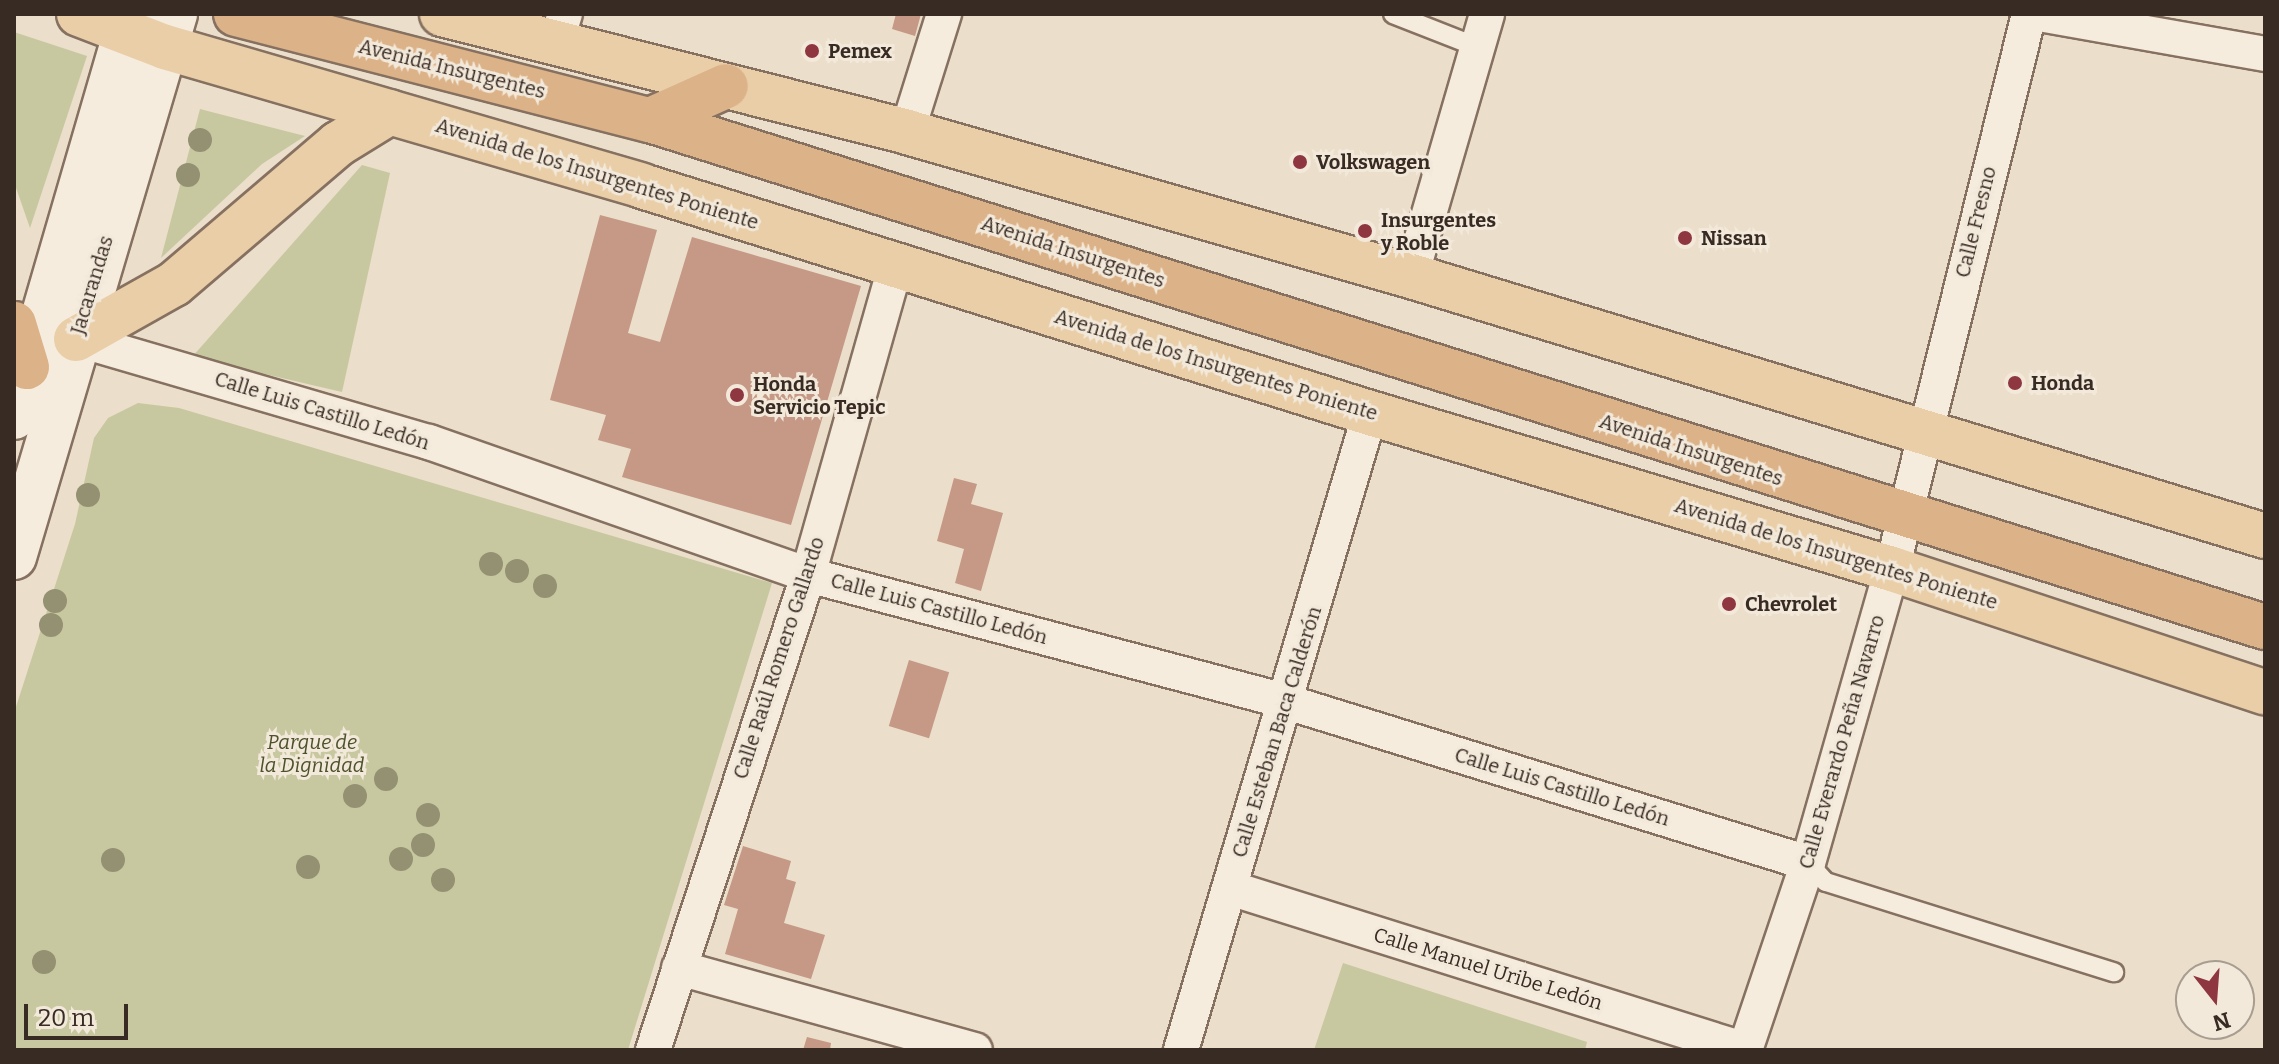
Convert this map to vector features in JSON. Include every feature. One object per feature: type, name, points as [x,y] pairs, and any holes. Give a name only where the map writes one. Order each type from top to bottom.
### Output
[{"type":"highway","name":"Avenida Insurgentes","points":[[236,14],[650,120],[1903,517]]},
{"type":"highway","points":[[650,120],[726,86]]},
{"type":"highway","points":[[14,324],[27,367]]},
{"type":"highway","points":[[1903,517],[2265,627]]},
{"type":"main road","points":[[79,14],[149,27]]},
{"type":"main road","points":[[442,14],[560,28],[726,86],[907,132],[1411,276],[2265,536]]},
{"type":"main road","name":"Avenida de los Insurgentes Poniente","points":[[149,27],[390,112],[896,264],[1370,413],[1892,569],[2265,692]]},
{"type":"main road","name":"Jacarandas","points":[[14,557],[76,339],[149,27]]},
{"type":"main road","name":"Jacarandas","points":[[14,417],[27,367],[149,27]]},
{"type":"main road","points":[[76,339],[174,284],[338,144],[390,112]]},
{"type":"street","points":[[907,132],[944,14]]},
{"type":"street","points":[[1411,276],[1487,14]]},
{"type":"street","name":"Calle Fresno","points":[[1924,430],[2029,14]]},
{"type":"street","points":[[2039,14],[2265,54]]},
{"type":"street","name":"Calle Raúl Romero Gallardo","points":[[653,1050],[808,575],[896,264]]},
{"type":"street","name":"Calle Luis Castillo Ledón","points":[[76,339],[429,442],[808,575],[1287,702],[1808,863]]},
{"type":"street","name":"Calle Esteban Baca Calderón","points":[[1181,1050],[1287,702],[1370,413]]},
{"type":"street","name":"Calle Everardo Peña Navarro","points":[[1745,1050],[1808,863],[1892,569],[1924,430]]},
{"type":"street","name":"Calle Manuel Uribe Ledón","points":[[1230,888],[1745,1050]]},
{"type":"street","points":[[679,968],[975,1050]]},
{"type":"lane","points":[[1393,14],[1477,47]]},
{"type":"lane","points":[[1808,863],[1826,882],[2114,972]]},
{"type":"green space","points":[[14,32],[87,56],[30,228],[14,182]]},
{"type":"green space","points":[[200,109],[305,136],[262,164],[161,258]]},
{"type":"green space","points":[[362,165],[390,173],[342,392],[192,357]]},
{"type":"green space","name":"Parque de la Dignidad","points":[[138,403],[179,408],[772,583],[628,1050],[14,1050],[14,713],[75,524],[94,438],[108,418]]},
{"type":"green space","points":[[1343,963],[1587,1042],[1585,1050],[1314,1050]]},
{"type":"building","points":[[896,14],[921,14],[915,36],[892,29]]},
{"type":"building","name":"Honda Servicio Tepic","points":[[600,215],[657,230],[628,333],[660,342],[692,237],[861,286],[791,525],[622,477],[631,449],[598,440],[606,415],[550,400]]},
{"type":"building","points":[[954,478],[977,484],[971,504],[1003,513],[981,591],[955,583],[964,549],[937,541]]},
{"type":"building","points":[[909,660],[949,672],[929,738],[889,726]]},
{"type":"building","points":[[743,846],[791,861],[786,879],[796,882],[784,923],[825,935],[811,979],[725,954],[738,909],[724,905]]},
{"type":"building","points":[[807,1037],[831,1043],[830,1050],[803,1050]]},
{"type":"place","name":"Pemex","points":[[812,51]]},
{"type":"place","name":"Volkswagen","points":[[1300,162]]},
{"type":"place","name":"Insurgentes y Roble","points":[[1365,231]]},
{"type":"place","name":"Nissan","points":[[1685,238]]},
{"type":"place","name":"Honda","points":[[2015,383]]},
{"type":"place","name":"Honda Servicio Tepic","points":[[737,395]]},
{"type":"place","name":"Chevrolet","points":[[1729,604]]}]
